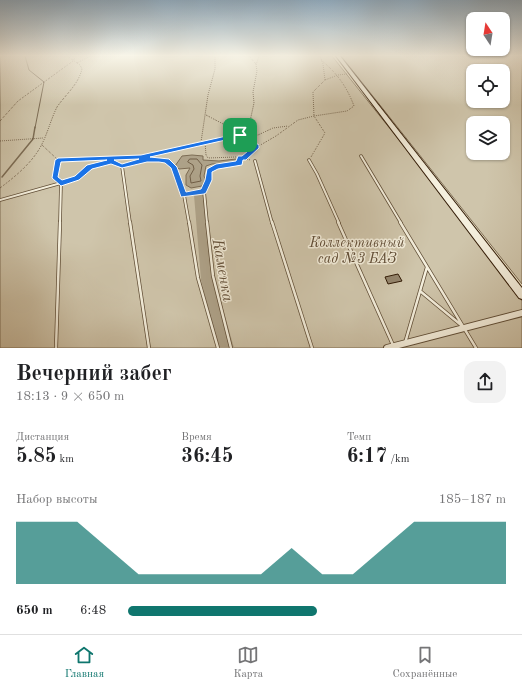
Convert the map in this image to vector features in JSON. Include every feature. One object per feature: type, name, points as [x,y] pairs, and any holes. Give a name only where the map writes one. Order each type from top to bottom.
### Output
[{"type":"main road","points":[[351,74],[522,295]]},
{"type":"street","points":[[392,347],[522,312]]},
{"type":"lane","points":[[361,156],[476,348]]},
{"type":"lane","points":[[147,159],[122,166],[149,348]]},
{"type":"lane","points":[[309,160],[317,174],[392,347]]},
{"type":"lane","points":[[255,161],[280,251],[312,348]]},
{"type":"lane","points":[[0,200],[61,183],[56,348]]},
{"type":"lane","points":[[218,348],[198,278],[184,195],[204,191],[213,276],[232,348]]},
{"type":"lane","points":[[405,343],[427,267]]},
{"type":"lane","points":[[420,291],[463,328]]},
{"type":"path","points":[[0,121],[18,101],[58,72]]},
{"type":"path","points":[[0,188],[19,172],[36,154],[61,102],[72,90],[79,79],[81,72]]},
{"type":"path","points":[[201,142],[208,95],[214,72]]},
{"type":"path","points":[[250,141],[247,135],[254,103],[253,92],[257,72]]},
{"type":"path","points":[[323,72],[325,80]]},
{"type":"path","points":[[244,158],[257,147],[276,136],[298,120],[347,111],[354,106],[351,96],[335,72]]},
{"type":"path","points":[[309,160],[325,134],[314,116],[313,92],[325,80],[338,75],[351,74]]},
{"type":"path","points":[[206,115],[250,141],[257,147]]},
{"type":"path","points":[[149,155],[201,142],[240,135],[258,135],[274,128],[288,126]]},
{"type":"path","points":[[0,141],[44,138]]},
{"type":"path","points":[[206,142],[204,148],[208,158],[244,158],[255,161]]},
{"type":"path","points":[[41,144],[58,160],[141,157]]},
{"type":"path","points":[[204,191],[209,180],[209,170],[216,166],[239,163],[240,158]]},
{"type":"path","points":[[147,159],[167,161],[173,167],[184,195]]},
{"type":"path","points":[[58,160],[55,178],[61,183],[77,178],[90,167],[112,162],[122,166]]},
{"type":"green space","name":"Коллективный сад №3 БАЗ","points":[[0,72],[345,72],[407,150],[522,301],[522,348],[0,348]]},
{"type":"green space","points":[[354,72],[466,72],[466,108],[510,108],[510,72],[522,72],[522,284]]},
{"type":"water","points":[[182,156],[203,156],[203,160],[237,160],[235,163],[212,164],[206,166],[204,176],[206,181],[202,186],[191,188],[186,185],[186,175],[190,168],[179,169],[175,166]]},
{"type":"building","points":[[398,274],[402,281],[388,284],[385,277]]},
{"type":"waterway","points":[[32,72],[44,82],[35,128]]},
{"type":"waterway","points":[[2,177],[33,139],[35,127]]},
{"type":"waterway","name":"Каменка","points":[[199,195],[208,280],[226,348]]},
{"type":"route","points":[[240,135],[257,147],[244,158],[240,158],[239,163],[233,165],[216,166],[209,170],[209,180],[204,191],[184,195],[173,167],[167,161],[159,159],[147,159],[122,166],[112,162],[90,167],[77,178],[61,183],[55,178],[58,160],[141,157],[201,142],[240,135]]}]
